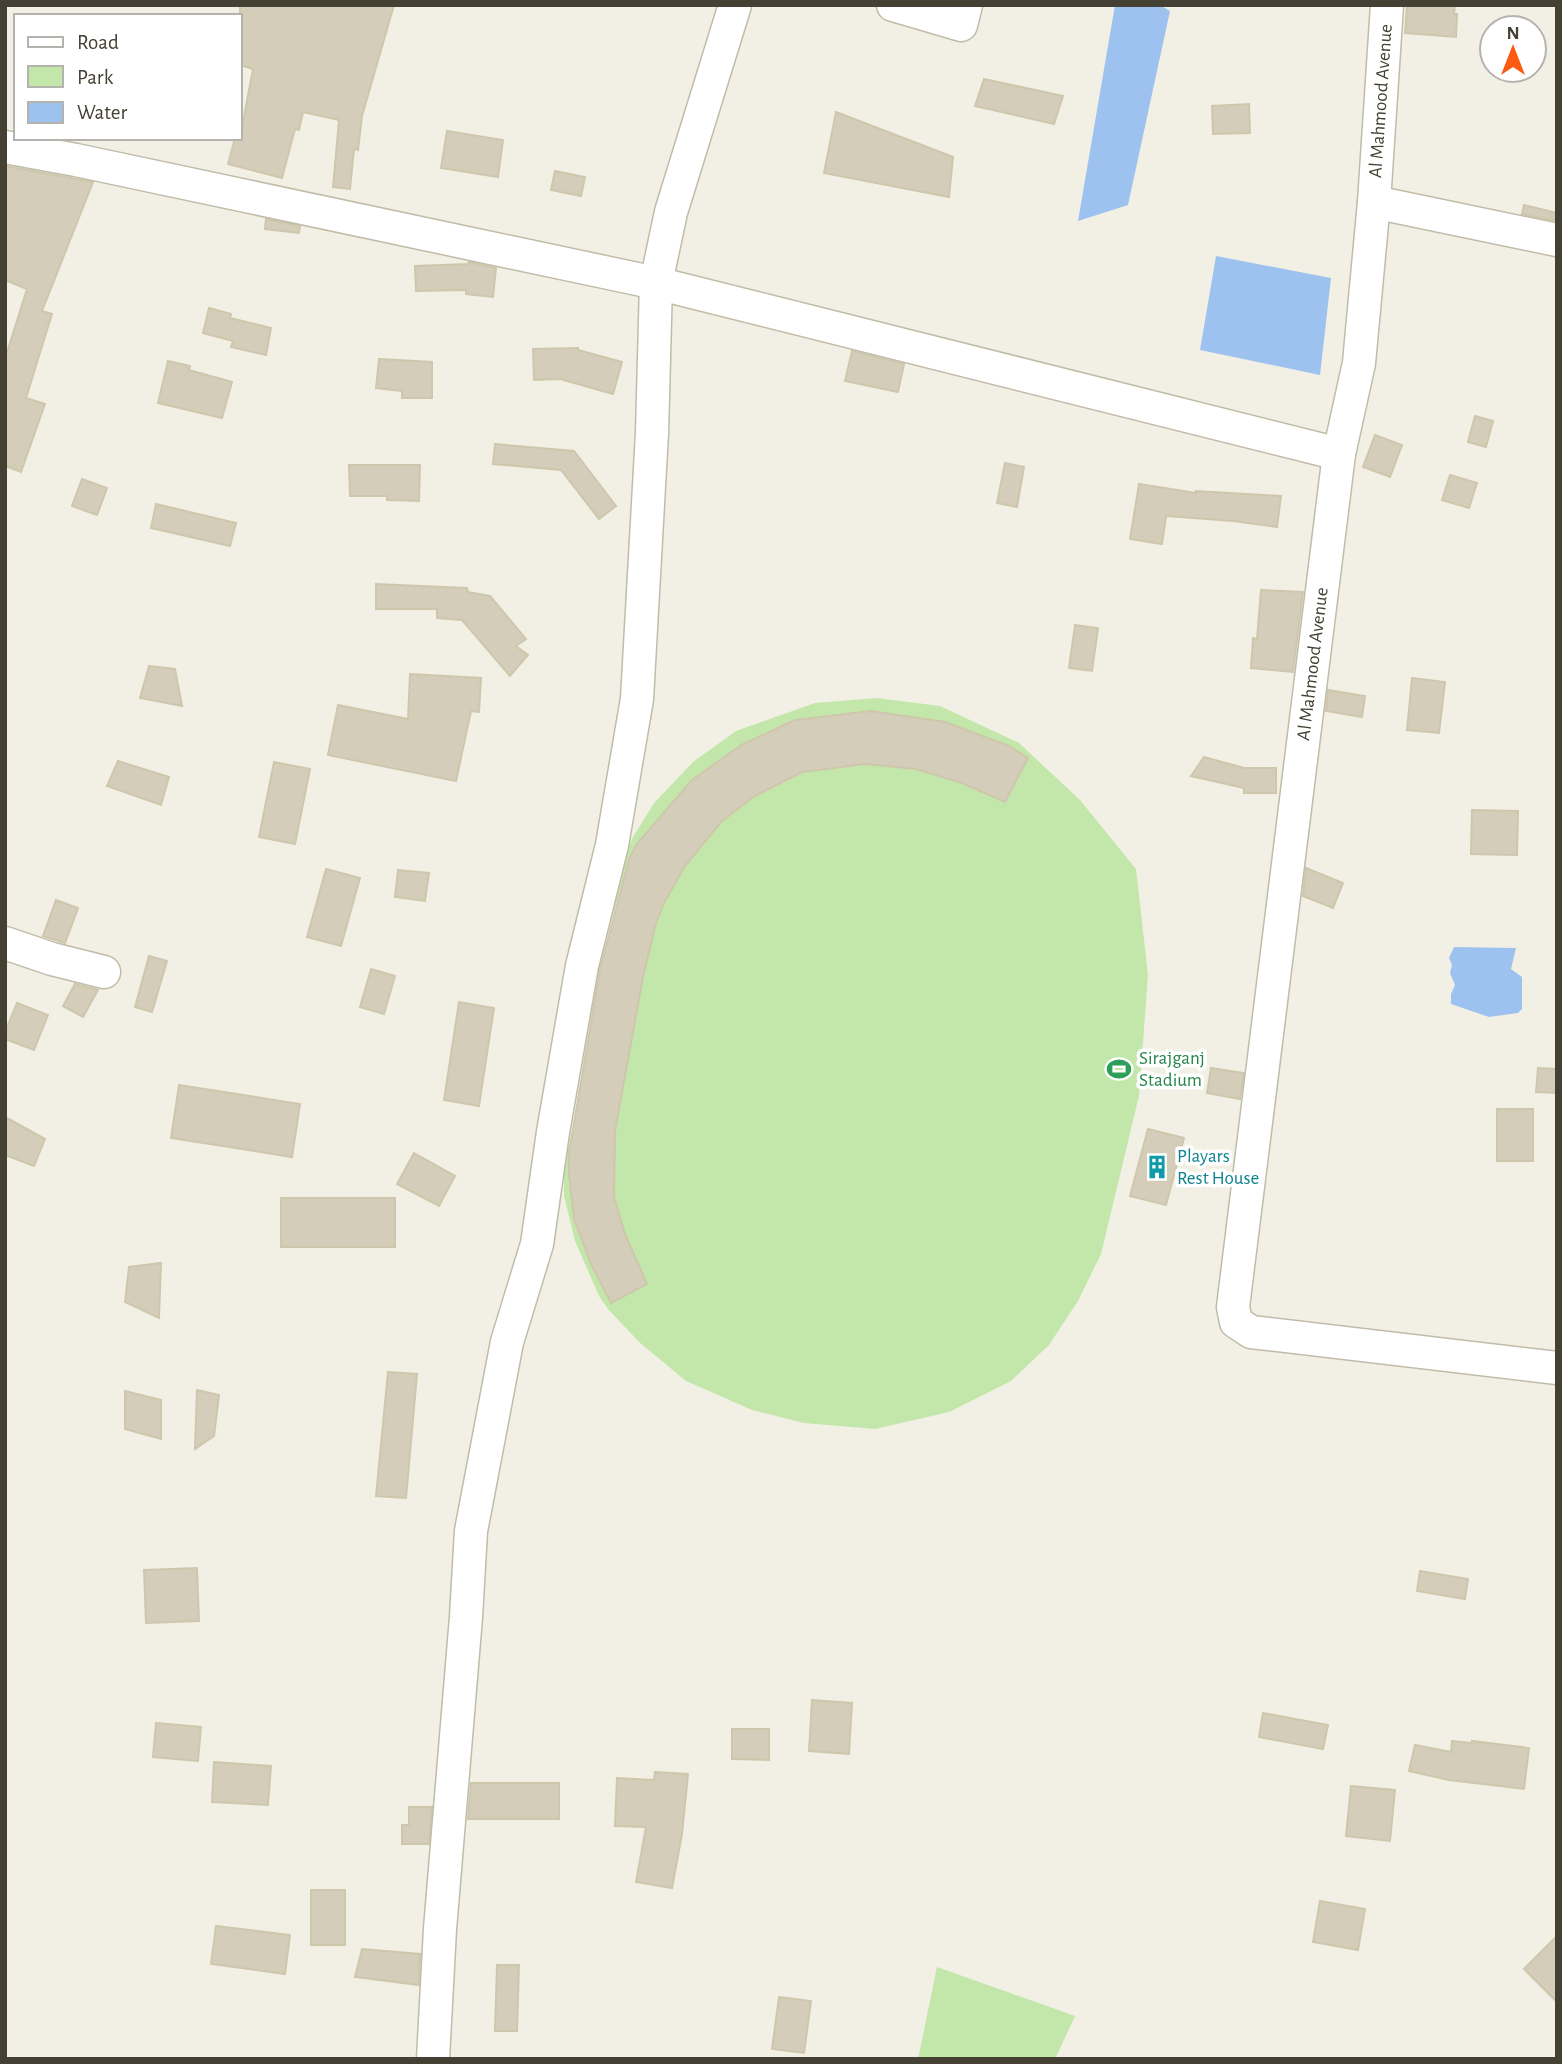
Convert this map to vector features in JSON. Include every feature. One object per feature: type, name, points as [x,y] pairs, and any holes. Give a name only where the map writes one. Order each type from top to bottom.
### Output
[{"type":"street","points":[[433,2059],[440,1929],[471,1531],[507,1342],[537,1244],[553,1132],[582,966],[612,845],[637,699],[652,432],[656,283],[671,212],[735,5]]},
{"type":"street","points":[[893,5],[961,25],[966,5]]},
{"type":"street","name":"Al Mahmood Avenue","points":[[1387,5],[1374,202],[1359,363],[1339,454],[1233,1307],[1236,1322],[1251,1332],[1557,1368]]},
{"type":"street","points":[[5,148],[76,160],[656,283],[1339,454]]},
{"type":"street","points":[[1374,202],[1557,240]]},
{"type":"street","points":[[5,943],[52,959],[104,972]]},
{"type":"green space","points":[[877,698],[940,706],[1019,743],[1080,800],[1136,869],[1148,975],[1139,1096],[1101,1254],[1078,1301],[1049,1345],[1011,1381],[949,1412],[875,1429],[804,1423],[752,1410],[686,1381],[639,1342],[599,1296],[575,1241],[564,1196],[564,1155],[583,996],[612,885],[633,837],[654,803],[693,762],[736,731],[815,703]],"holes":[[[871,711],[945,722],[1009,746],[1027,759],[1005,802],[962,783],[916,769],[865,764],[802,772],[753,797],[721,823],[685,866],[656,923],[643,977],[615,1131],[614,1197],[625,1234],[647,1284],[611,1303],[591,1264],[574,1219],[569,1149],[583,1020],[634,849],[642,855],[650,842],[644,835],[692,780],[741,745],[795,720]]]},
{"type":"green space","points":[[937,1967],[1075,2016],[1055,2059],[918,2059]]},
{"type":"water","points":[[1115,5],[1160,5],[1170,11],[1128,205],[1078,221]]},
{"type":"water","points":[[1216,256],[1331,278],[1320,375],[1200,350]]},
{"type":"water","points":[[1454,947],[1516,948],[1511,969],[1522,977],[1522,1009],[1518,1013],[1489,1017],[1451,1004],[1455,985],[1450,973],[1452,965],[1449,958]]},
{"type":"building","points":[[240,5],[394,5],[362,116],[358,150],[354,149],[350,189],[333,187],[339,120],[303,112],[299,130],[295,129],[282,178],[228,164],[234,140],[242,140],[253,69],[242,66]]},
{"type":"building","points":[[1407,5],[1455,5],[1456,37],[1405,33]]},
{"type":"building","points":[[984,79],[1063,96],[1054,124],[975,106]]},
{"type":"building","points":[[1249,104],[1250,133],[1213,134],[1212,106]]},
{"type":"building","points":[[836,112],[953,157],[949,197],[824,173]]},
{"type":"building","points":[[447,131],[503,140],[498,177],[441,168]]},
{"type":"building","points":[[5,166],[93,182],[42,311],[52,314],[26,398],[45,404],[21,472],[5,466],[5,359],[27,289],[5,280]]},
{"type":"building","points":[[555,171],[585,177],[581,196],[551,190]]},
{"type":"building","points":[[1524,205],[1557,213],[1557,221],[1522,214]]},
{"type":"building","points":[[266,219],[300,226],[299,233],[265,229]]},
{"type":"building","points":[[469,262],[496,268],[493,297],[466,294],[466,290],[416,291],[415,266]]},
{"type":"building","points":[[209,308],[231,314],[230,318],[271,328],[266,355],[231,347],[233,341],[203,333]]},
{"type":"building","points":[[578,348],[622,362],[613,394],[560,379],[534,380],[533,349]]},
{"type":"building","points":[[852,351],[904,364],[898,392],[845,381]]},
{"type":"building","points":[[379,359],[432,362],[432,398],[402,398],[402,391],[376,388]]},
{"type":"building","points":[[168,361],[190,366],[189,370],[232,382],[222,418],[158,403]]},
{"type":"building","points":[[1475,416],[1493,421],[1486,447],[1468,442]]},
{"type":"building","points":[[1375,435],[1402,445],[1390,477],[1363,467]]},
{"type":"building","points":[[495,444],[574,451],[616,506],[599,519],[561,470],[493,464]]},
{"type":"building","points":[[1005,463],[1024,467],[1017,507],[997,503]]},
{"type":"building","points":[[349,465],[420,465],[419,501],[387,500],[387,496],[350,496]]},
{"type":"building","points":[[1450,475],[1477,483],[1469,508],[1442,500]]},
{"type":"building","points":[[82,479],[107,488],[97,515],[72,506]]},
{"type":"building","points":[[1139,484],[1196,493],[1281,496],[1277,527],[1166,516],[1162,544],[1130,539]]},
{"type":"building","points":[[156,504],[236,523],[230,546],[151,528]]},
{"type":"building","points":[[376,584],[467,588],[468,592],[490,596],[526,639],[516,646],[528,655],[510,676],[462,620],[437,618],[437,609],[376,609]]},
{"type":"building","points":[[1261,590],[1303,592],[1293,672],[1251,668],[1253,638],[1257,639]]},
{"type":"building","points":[[1075,625],[1098,628],[1092,671],[1069,668]]},
{"type":"building","points":[[149,666],[175,669],[182,706],[140,698]]},
{"type":"building","points":[[410,674],[481,678],[479,712],[471,711],[456,781],[328,755],[338,705],[408,719]]},
{"type":"building","points":[[1412,678],[1445,682],[1439,733],[1407,730]]},
{"type":"building","points":[[1328,690],[1365,696],[1362,717],[1326,711]]},
{"type":"building","points":[[871,711],[945,722],[1009,746],[1028,758],[1005,802],[962,783],[916,769],[865,764],[802,772],[753,797],[721,822],[685,866],[656,923],[643,977],[615,1131],[614,1197],[625,1234],[647,1284],[611,1303],[591,1264],[574,1219],[569,1153],[600,970],[629,859],[636,845],[692,780],[741,745],[795,720]]},
{"type":"building","points":[[1204,757],[1244,768],[1276,768],[1276,793],[1244,793],[1244,788],[1191,776]]},
{"type":"building","points":[[118,761],[169,777],[161,805],[107,786]]},
{"type":"building","points":[[274,762],[310,769],[295,844],[259,837]]},
{"type":"building","points":[[1472,810],[1518,811],[1517,855],[1471,854]]},
{"type":"building","points":[[1306,868],[1343,883],[1333,908],[1303,896]]},
{"type":"building","points":[[326,869],[360,878],[341,946],[307,937]]},
{"type":"building","points":[[398,870],[429,873],[425,901],[395,897]]},
{"type":"building","points":[[56,900],[78,908],[65,943],[43,936]]},
{"type":"building","points":[[149,956],[167,961],[152,1012],[135,1007]]},
{"type":"building","points":[[371,969],[395,976],[384,1014],[360,1007]]},
{"type":"building","points":[[75,984],[98,990],[83,1017],[63,1006]]},
{"type":"building","points":[[459,1002],[494,1008],[479,1106],[444,1100]]},
{"type":"building","points":[[17,1003],[48,1015],[34,1050],[5,1039],[5,1032]]},
{"type":"building","points":[[1211,1068],[1244,1073],[1240,1099],[1207,1093]]},
{"type":"building","points":[[1538,1068],[1557,1069],[1557,1093],[1536,1092]]},
{"type":"building","points":[[179,1085],[300,1104],[292,1157],[171,1138]]},
{"type":"building","points":[[1497,1109],[1533,1109],[1533,1161],[1497,1161]]},
{"type":"building","points":[[5,1117],[45,1139],[34,1166],[5,1155]]},
{"type":"building","name":"Playars Rest House","points":[[1148,1129],[1184,1138],[1166,1205],[1130,1196]]},
{"type":"building","points":[[414,1153],[455,1176],[439,1206],[397,1184]]},
{"type":"building","points":[[281,1198],[395,1198],[395,1247],[281,1247]]},
{"type":"building","points":[[161,1263],[159,1318],[125,1302],[129,1267]]},
{"type":"building","points":[[388,1372],[417,1374],[406,1498],[376,1496]]},
{"type":"building","points":[[197,1390],[219,1395],[214,1436],[195,1449]]},
{"type":"building","points":[[125,1391],[161,1400],[161,1439],[125,1429]]},
{"type":"building","points":[[197,1568],[199,1621],[146,1623],[144,1570]]},
{"type":"building","points":[[1420,1571],[1468,1579],[1465,1599],[1417,1591]]},
{"type":"building","points":[[812,1700],[852,1703],[849,1754],[809,1751]]},
{"type":"building","points":[[1263,1713],[1328,1725],[1323,1749],[1259,1737]]},
{"type":"building","points":[[156,1723],[201,1727],[198,1761],[153,1757]]},
{"type":"building","points":[[732,1729],[769,1729],[769,1760],[732,1759]]},
{"type":"building","points":[[1452,1741],[1529,1748],[1524,1789],[1449,1780],[1409,1771],[1415,1745],[1451,1752]]},
{"type":"building","points":[[214,1762],[271,1766],[268,1805],[212,1802]]},
{"type":"building","points":[[655,1772],[688,1774],[682,1834],[672,1888],[636,1882],[646,1827],[615,1826],[617,1778],[654,1780]]},
{"type":"building","points":[[471,1783],[559,1783],[559,1819],[468,1819]]},
{"type":"building","points":[[1351,1786],[1395,1790],[1390,1841],[1346,1836]]},
{"type":"building","points":[[409,1807],[432,1807],[429,1844],[402,1844],[402,1825],[409,1825]]},
{"type":"building","points":[[311,1890],[345,1890],[345,1945],[311,1945]]},
{"type":"building","points":[[1320,1901],[1365,1909],[1358,1950],[1313,1942]]},
{"type":"building","points":[[216,1926],[290,1935],[285,1974],[211,1964]]},
{"type":"building","points":[[1557,1936],[1557,2002],[1524,1969]]},
{"type":"building","points":[[362,1949],[420,1954],[419,1985],[355,1977]]},
{"type":"building","points":[[497,1965],[519,1965],[517,2031],[495,2031]]},
{"type":"building","points":[[779,1997],[811,2001],[804,2053],[772,2049]]},
{"type":"place","name":"Sirajganj Stadium","points":[[1119,1069]]},
{"type":"place","name":"Playars Rest House","points":[[1157,1167]]}]
